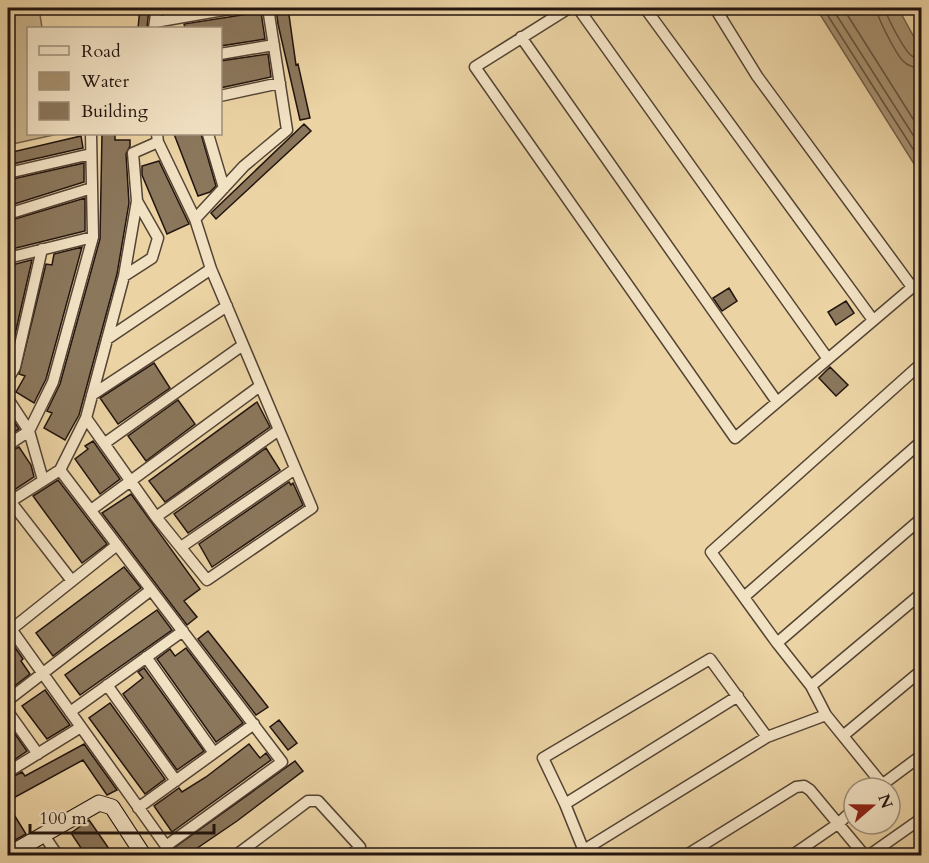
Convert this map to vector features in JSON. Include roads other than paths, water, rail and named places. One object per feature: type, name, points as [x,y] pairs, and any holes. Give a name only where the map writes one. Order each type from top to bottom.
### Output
[{"type":"main road","points":[[8,855],[95,804],[112,807],[144,855]]},
{"type":"street","points":[[157,8],[155,25],[235,8]]},
{"type":"street","points":[[195,219],[244,166],[287,130],[268,8]]},
{"type":"street","points":[[569,8],[475,67],[735,438],[921,279]]},
{"type":"street","points":[[578,8],[828,358]]},
{"type":"street","points":[[645,8],[873,320]]},
{"type":"street","points":[[715,8],[757,76],[912,287]]},
{"type":"street","points":[[521,37],[777,402]]},
{"type":"street","points":[[222,54],[274,45]]},
{"type":"street","points":[[222,96],[280,83]]},
{"type":"street","points":[[8,445],[29,431],[53,382],[93,237],[91,135]]},
{"type":"street","points":[[208,135],[224,188]]},
{"type":"street","points":[[72,582],[9,502],[60,470],[86,418],[124,276],[137,201],[133,153],[158,138],[195,219],[211,269],[312,508],[207,580],[129,482],[105,443],[86,418]]},
{"type":"street","points":[[8,173],[91,154]]},
{"type":"street","points":[[8,214],[92,188]]},
{"type":"street","points":[[124,276],[152,258],[158,238],[137,201]]},
{"type":"street","points":[[8,259],[93,237]]},
{"type":"street","points":[[8,379],[15,367],[42,249]]},
{"type":"street","points":[[107,339],[211,269]]},
{"type":"street","points":[[92,394],[226,306]]},
{"type":"street","points":[[105,443],[243,345]]},
{"type":"street","points":[[873,776],[844,735],[826,715],[811,686],[711,552],[921,363]]},
{"type":"street","points":[[91,510],[260,386]]},
{"type":"street","points":[[8,399],[29,431],[43,480]]},
{"type":"street","points":[[156,517],[279,430]]},
{"type":"street","points":[[744,597],[921,441]]},
{"type":"street","points":[[181,547],[295,469]]},
{"type":"street","points":[[60,470],[282,762],[166,846],[9,630],[117,545]]},
{"type":"street","points":[[777,643],[921,518]]},
{"type":"street","points":[[8,700],[152,590]]},
{"type":"street","points":[[811,686],[921,593]]},
{"type":"street","points":[[70,712],[183,631]]},
{"type":"street","points":[[146,657],[214,753]]},
{"type":"street","points":[[768,737],[710,659],[543,758],[585,853],[768,737],[826,715]]},
{"type":"street","points":[[844,735],[921,670]]},
{"type":"street","points":[[107,685],[176,781]]},
{"type":"street","points":[[565,804],[738,696]]},
{"type":"street","points":[[8,712],[38,754]]},
{"type":"street","points":[[138,808],[254,724]]},
{"type":"street","points":[[8,772],[81,728]]},
{"type":"street","points":[[893,776],[921,755]]},
{"type":"street","points":[[685,855],[796,787],[804,786],[810,790],[867,855],[921,818]]},
{"type":"street","points":[[236,855],[308,801],[318,801],[360,847],[349,855]]},
{"type":"street","points":[[791,855],[842,820]]},
{"type":"street","points":[[43,834],[58,855]]},
{"type":"water","points":[[816,8],[898,8],[921,50],[921,175]]}]
